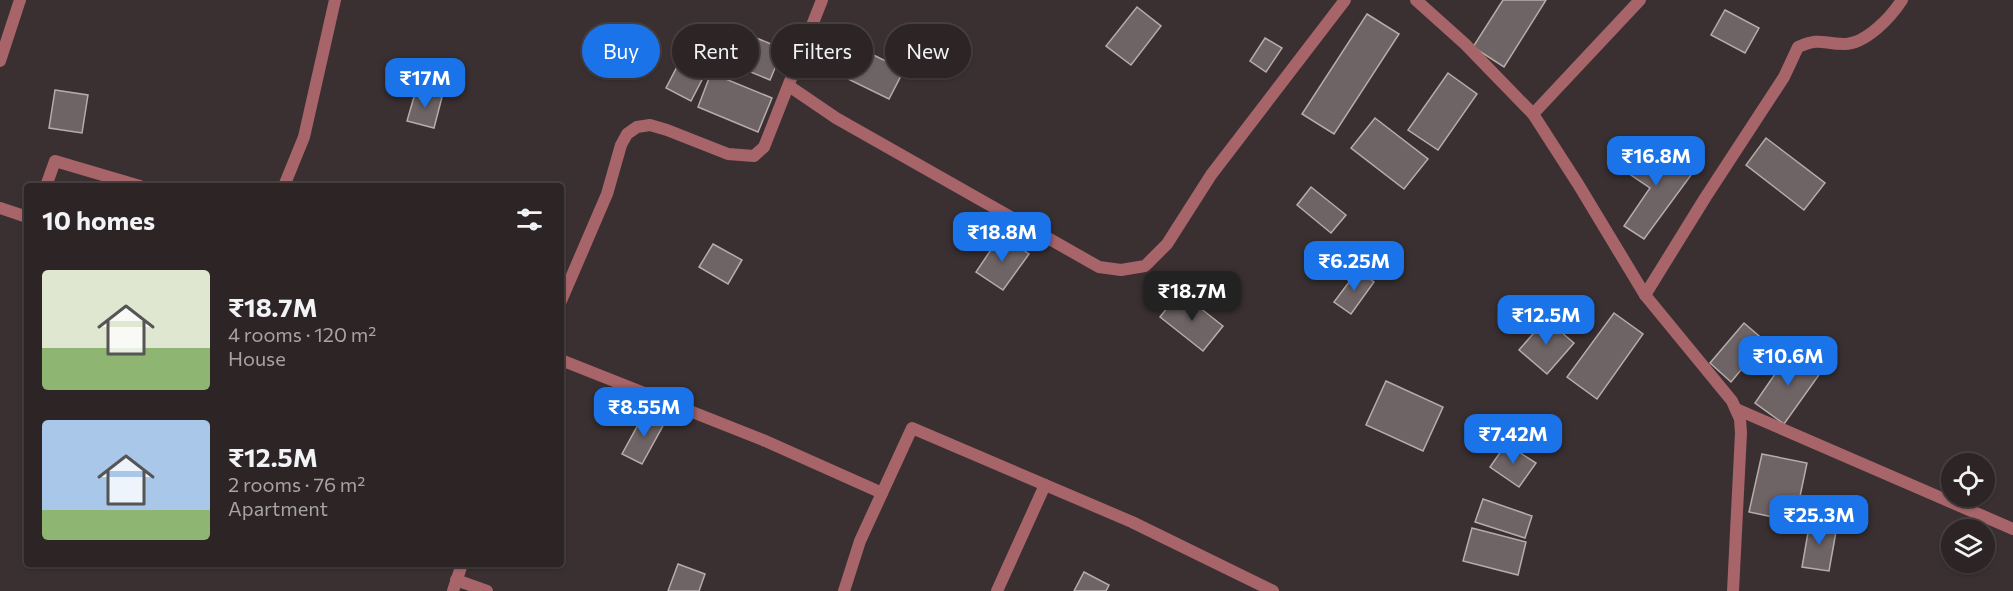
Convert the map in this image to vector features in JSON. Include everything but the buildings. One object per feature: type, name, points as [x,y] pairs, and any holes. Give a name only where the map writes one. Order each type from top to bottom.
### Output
[{"type":"street","points":[[1,57],[20,0]]},
{"type":"street","points":[[285,183],[304,138],[335,0]]},
{"type":"street","points":[[564,294],[607,194],[621,145],[627,134],[637,127],[650,125],[728,154],[754,156],[764,147],[822,0]]},
{"type":"street","points":[[789,86],[836,118],[1099,267],[1121,270],[1145,266],[1167,243],[1211,175],[1346,0]]},
{"type":"street","points":[[1416,0],[1466,44],[1533,114],[1645,294],[1732,400],[1740,419],[1741,433],[1732,591]]},
{"type":"street","points":[[1533,114],[1640,0]]},
{"type":"street","points":[[1645,294],[1784,77],[1798,47],[1814,41],[1846,45],[1868,36],[1892,15],[1902,0]]},
{"type":"street","points":[[47,183],[55,161],[130,183]]},
{"type":"street","points":[[0,208],[24,216]]},
{"type":"street","points":[[564,361],[763,440],[882,493]]},
{"type":"street","points":[[1736,409],[2013,529]]},
{"type":"street","points":[[844,591],[860,541],[912,428],[1132,522],[1273,591]]},
{"type":"street","points":[[1001,590],[1045,485]]},
{"type":"street","points":[[461,567],[454,586],[487,591]]}]
